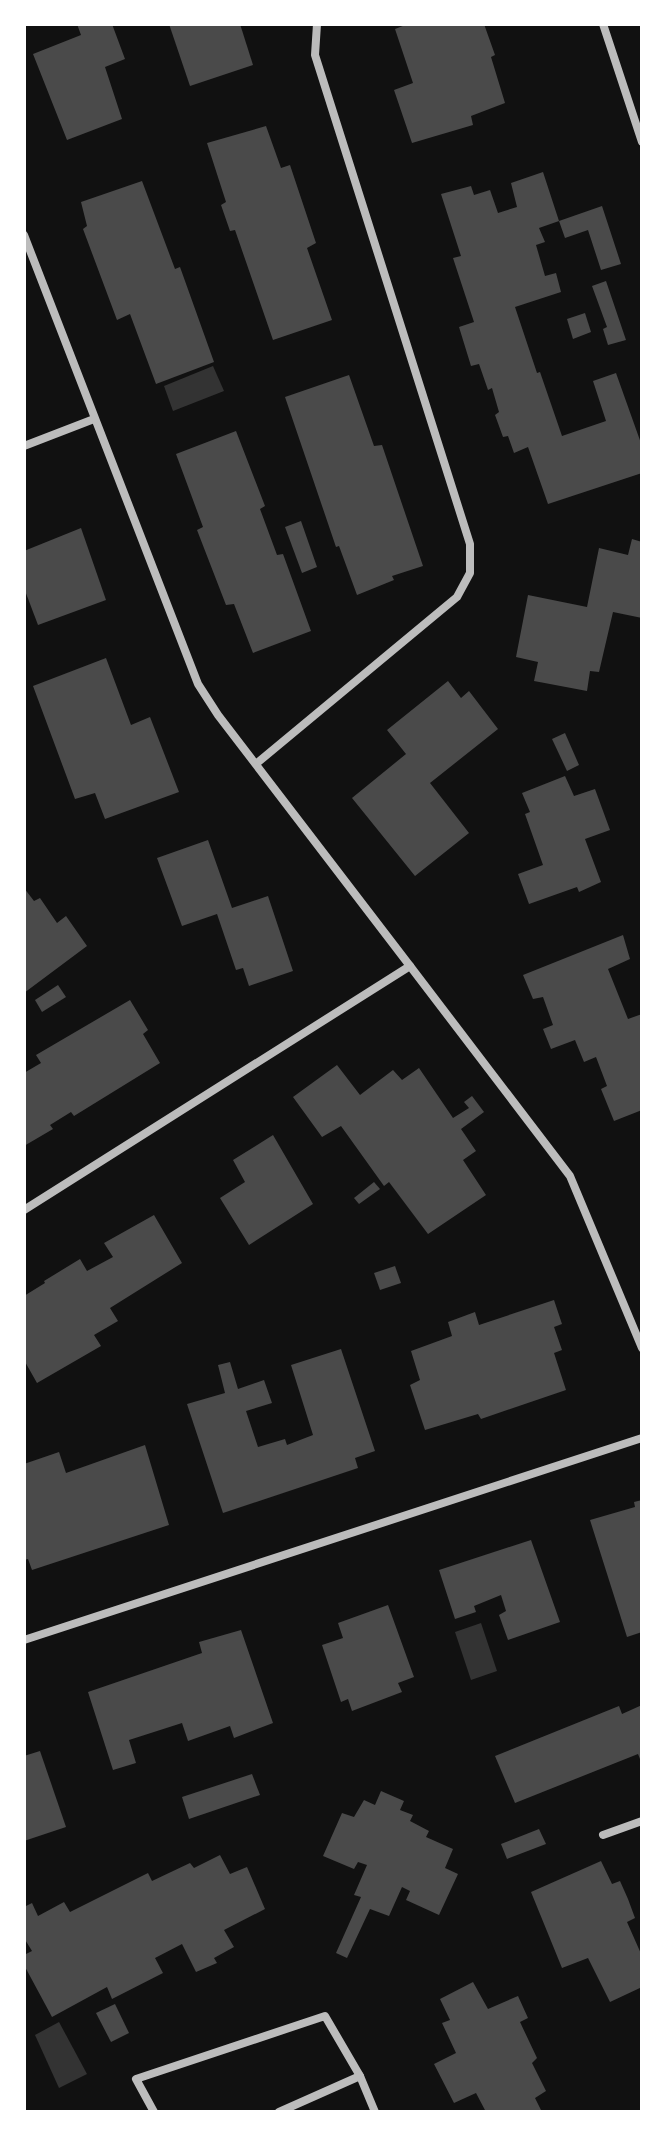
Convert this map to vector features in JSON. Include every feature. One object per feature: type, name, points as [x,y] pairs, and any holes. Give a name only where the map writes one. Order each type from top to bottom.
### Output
[{"type":"street","points":[[257,763],[457,597],[470,573],[470,544],[315,55],[317,24]]},
{"type":"street","points":[[603,24],[642,142]]},
{"type":"street","points":[[24,235],[198,684],[218,715],[570,1176],[642,1348]]},
{"type":"street","points":[[24,446],[94,419]]},
{"type":"street","points":[[24,1210],[410,966]]},
{"type":"street","points":[[24,1640],[642,1438]]},
{"type":"street","points":[[603,1835],[642,1821]]},
{"type":"street","points":[[154,2112],[136,2079],[325,2016],[360,2076],[375,2112]]},
{"type":"street","points":[[279,2112],[360,2076]]},
{"type":"shaded area","points":[[213,366],[224,391],[173,411],[164,386]]},
{"type":"shaded area","points":[[481,1623],[497,1671],[471,1680],[455,1632]]},
{"type":"shaded area","points":[[59,2022],[87,2074],[59,2088],[35,2035]]},
{"type":"building","points":[[77,24],[112,24],[125,59],[105,67],[122,119],[67,140],[33,54],[81,35]]},
{"type":"building","points":[[169,24],[240,24],[253,65],[190,86]]},
{"type":"building","points":[[408,24],[484,24],[495,55],[491,57],[505,103],[471,116],[473,125],[412,143],[394,90],[413,83],[395,29]]},
{"type":"building","points":[[266,126],[281,168],[290,165],[316,243],[307,248],[332,320],[273,340],[235,230],[230,231],[221,205],[226,202],[207,143]]},
{"type":"building","points":[[543,172],[559,221],[539,228],[545,242],[536,245],[545,276],[556,273],[561,292],[515,307],[537,373],[540,372],[562,436],[606,421],[593,381],[616,373],[642,446],[642,473],[548,504],[528,447],[514,453],[508,436],[503,437],[495,415],[499,412],[492,388],[488,390],[479,364],[471,366],[459,327],[474,322],[453,258],[461,256],[441,194],[471,186],[474,195],[490,190],[498,213],[517,207],[511,183]]},
{"type":"building","points":[[142,181],[175,269],[180,267],[214,362],[156,384],[130,314],[117,320],[83,229],[87,226],[81,202]]},
{"type":"building","points":[[602,206],[621,264],[601,270],[588,230],[565,238],[559,221]]},
{"type":"building","points":[[606,281],[626,340],[608,345],[603,329],[607,327],[592,286]]},
{"type":"building","points":[[585,313],[591,332],[573,339],[567,319]]},
{"type":"building","points":[[349,375],[374,446],[382,445],[423,566],[392,576],[394,580],[357,595],[339,546],[336,547],[285,397]]},
{"type":"building","points":[[236,431],[265,506],[260,509],[277,555],[283,554],[311,631],[253,653],[234,604],[226,605],[197,530],[203,527],[176,454]]},
{"type":"building","points":[[301,521],[317,567],[302,573],[285,527]]},
{"type":"building","points":[[81,528],[106,600],[38,625],[24,588],[24,551]]},
{"type":"building","points":[[632,539],[642,542],[642,618],[613,612],[599,672],[590,671],[587,691],[534,681],[538,662],[516,657],[528,595],[587,607],[599,548],[628,555]]},
{"type":"building","points":[[106,658],[131,725],[150,717],[179,792],[105,819],[95,793],[75,799],[33,686]]},
{"type":"building","points":[[448,681],[461,698],[469,691],[498,729],[430,783],[469,833],[415,876],[352,798],[406,754],[387,730]]},
{"type":"building","points":[[565,733],[579,765],[567,771],[552,739]]},
{"type":"building","points":[[565,776],[574,796],[595,789],[610,830],[585,839],[601,882],[579,892],[577,887],[529,904],[518,874],[543,865],[525,814],[530,812],[522,793]]},
{"type":"building","points":[[208,840],[232,908],[268,896],[293,971],[249,986],[243,968],[236,970],[217,914],[182,926],[157,858]]},
{"type":"building","points":[[24,888],[34,901],[40,898],[57,923],[66,916],[87,946],[24,993]]},
{"type":"building","points":[[623,935],[630,959],[608,969],[628,1019],[642,1014],[642,1110],[614,1121],[601,1089],[607,1086],[596,1057],[584,1062],[575,1040],[551,1049],[543,1029],[553,1025],[543,997],[533,999],[523,975]]},
{"type":"building","points":[[58,985],[66,997],[42,1012],[35,1000]]},
{"type":"building","points":[[130,1000],[148,1030],[143,1034],[160,1063],[74,1116],[71,1112],[50,1125],[53,1129],[24,1146],[24,1073],[41,1063],[36,1055]]},
{"type":"building","points":[[337,1065],[360,1095],[393,1070],[402,1080],[419,1068],[453,1118],[469,1108],[464,1102],[472,1096],[484,1112],[461,1129],[476,1151],[463,1160],[486,1195],[428,1234],[389,1182],[384,1186],[341,1126],[322,1137],[293,1097]]},
{"type":"building","points":[[273,1135],[313,1204],[249,1245],[220,1198],[245,1182],[233,1160]]},
{"type":"building","points":[[374,1182],[380,1189],[359,1204],[354,1198]]},
{"type":"building","points":[[154,1215],[182,1263],[110,1308],[118,1321],[94,1335],[101,1346],[37,1383],[24,1360],[24,1296],[80,1259],[87,1271],[113,1257],[104,1243]]},
{"type":"building","points":[[395,1266],[401,1283],[380,1290],[374,1273]]},
{"type":"building","points":[[554,1300],[562,1324],[554,1327],[562,1350],[554,1353],[566,1390],[481,1419],[478,1414],[425,1430],[410,1385],[420,1380],[411,1351],[452,1336],[448,1322],[475,1312],[479,1325]]},
{"type":"building","points":[[341,1349],[375,1451],[355,1458],[358,1468],[223,1513],[187,1404],[225,1393],[218,1365],[230,1362],[238,1389],[264,1380],[272,1403],[246,1411],[258,1447],[285,1439],[287,1445],[313,1435],[291,1365]]},
{"type":"building","points":[[145,1445],[169,1525],[32,1570],[28,1559],[24,1560],[24,1464],[59,1452],[66,1473]]},
{"type":"building","points":[[642,1500],[642,1632],[627,1637],[590,1520],[635,1507],[634,1502]]},
{"type":"building","points":[[531,1540],[560,1622],[508,1640],[499,1615],[506,1611],[501,1595],[474,1606],[476,1612],[455,1619],[439,1570]]},
{"type":"building","points":[[388,1605],[414,1677],[398,1683],[402,1692],[352,1711],[348,1699],[341,1702],[322,1645],[343,1638],[338,1623]]},
{"type":"building","points":[[241,1630],[273,1723],[234,1738],[230,1726],[188,1741],[182,1723],[129,1740],[136,1763],[113,1770],[88,1692],[202,1653],[199,1642]]},
{"type":"building","points":[[642,1705],[642,1764],[638,1754],[515,1803],[495,1756],[619,1706],[622,1714]]},
{"type":"building","points":[[40,1751],[66,1827],[24,1841],[24,1756]]},
{"type":"building","points":[[252,1774],[260,1795],[189,1819],[182,1797]]},
{"type":"building","points":[[381,1791],[404,1801],[400,1810],[413,1815],[410,1821],[429,1831],[426,1837],[453,1849],[445,1868],[458,1874],[439,1915],[406,1900],[410,1891],[402,1887],[389,1916],[370,1909],[347,1958],[336,1953],[361,1897],[354,1895],[367,1865],[358,1862],[354,1869],[323,1856],[342,1813],[354,1817],[364,1800],[375,1805]]},
{"type":"building","points":[[539,1829],[546,1844],[507,1859],[501,1844]]},
{"type":"building","points":[[220,1855],[230,1874],[247,1867],[265,1909],[224,1930],[234,1947],[214,1958],[217,1963],[196,1972],[182,1944],[155,1958],[163,1973],[112,1999],[107,1987],[52,2017],[24,1965],[24,1955],[32,1951],[24,1938],[24,1907],[32,1903],[38,1916],[64,1902],[70,1912],[148,1873],[152,1881],[190,1863],[194,1868]]},
{"type":"building","points":[[601,1861],[612,1884],[620,1881],[628,1899],[635,1918],[627,1922],[642,1956],[642,1987],[610,2002],[588,1958],[562,1968],[531,1892]]},
{"type":"building","points":[[473,1982],[488,2009],[518,1996],[528,2018],[520,2022],[537,2058],[532,2063],[546,2091],[535,2098],[542,2112],[486,2112],[476,2093],[454,2103],[434,2064],[456,2053],[442,2023],[450,2020],[440,1999]]},
{"type":"building","points":[[115,2004],[129,2033],[111,2042],[96,2013]]}]
